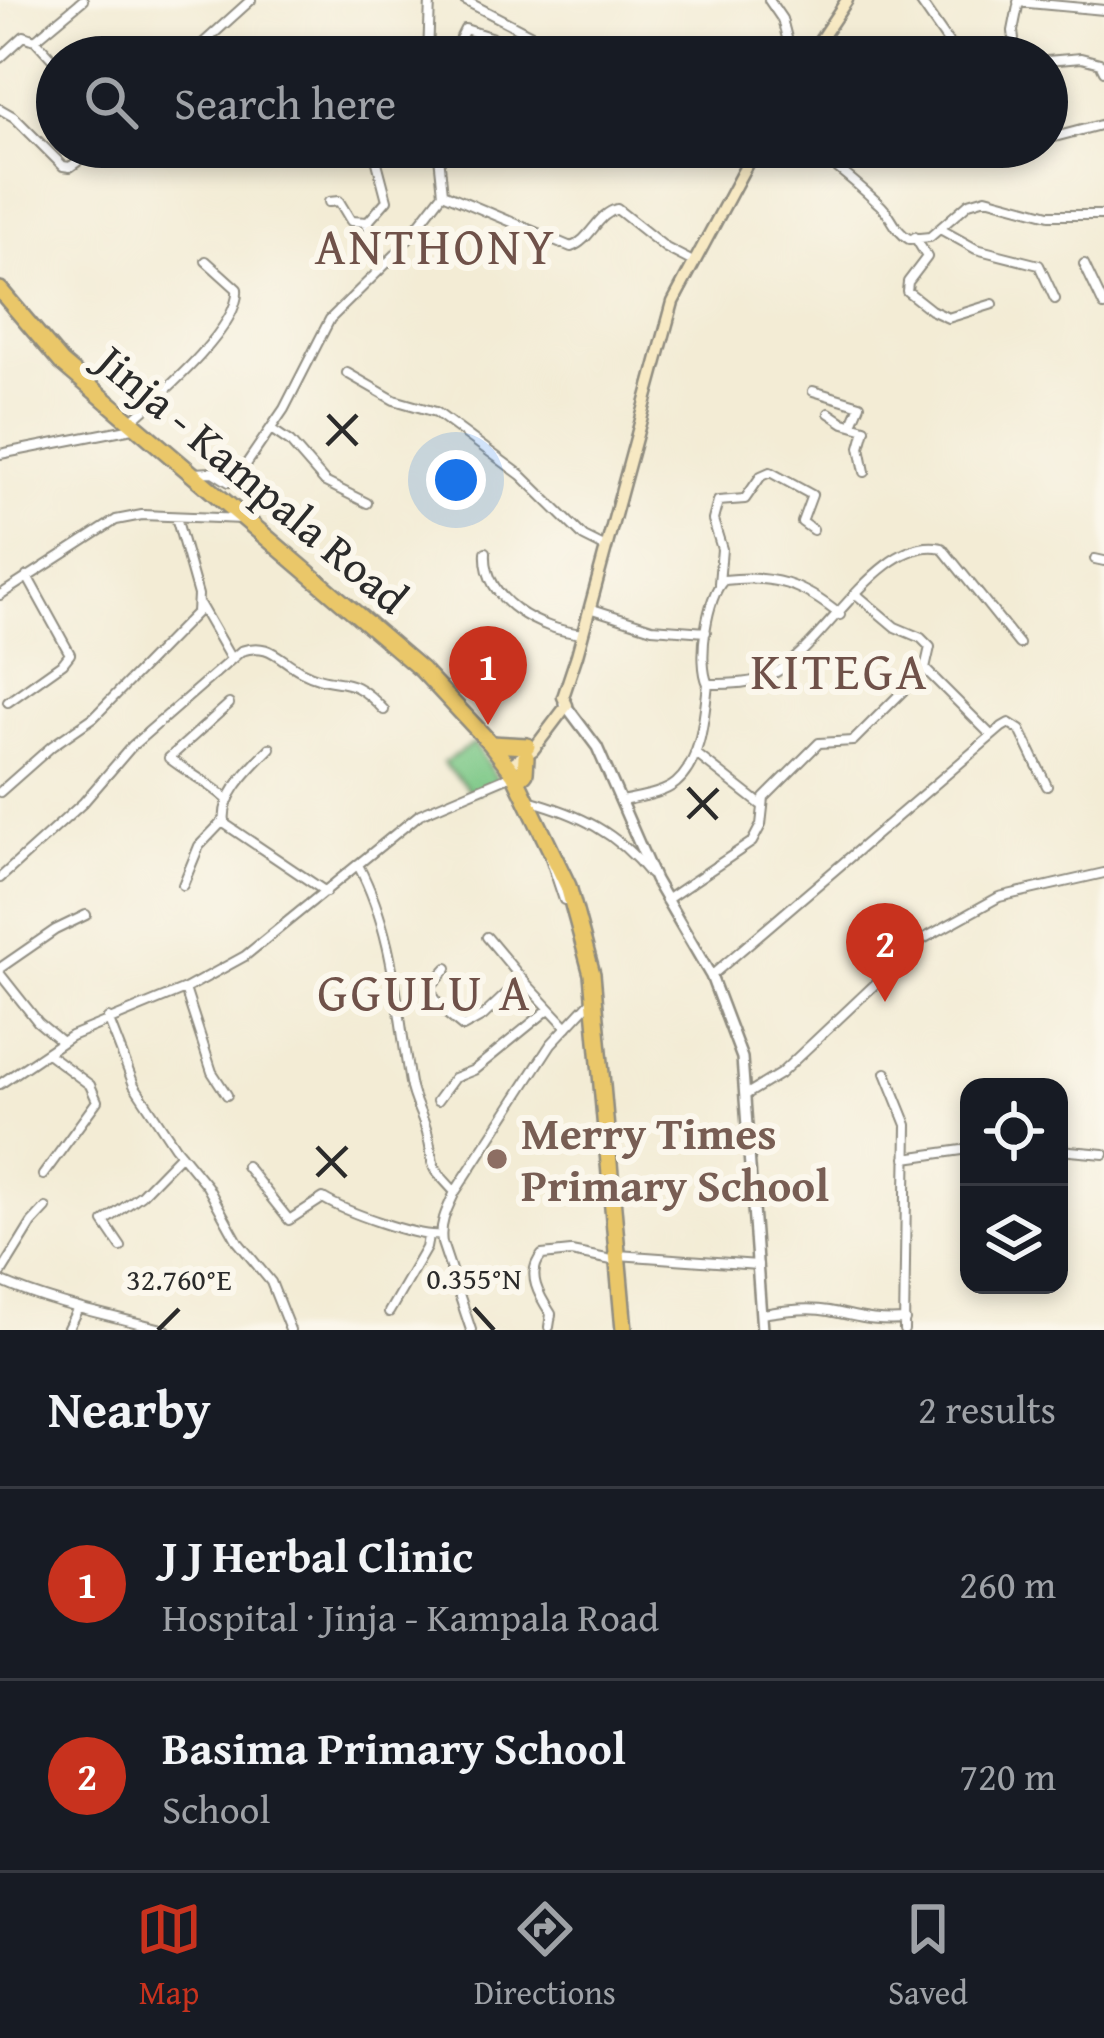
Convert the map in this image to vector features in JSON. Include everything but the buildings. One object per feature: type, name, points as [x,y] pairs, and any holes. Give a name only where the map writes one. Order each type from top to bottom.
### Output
[{"type":"highway","name":"Jinja - Kampala Road","points":[[0,290],[62,363],[422,670],[511,770],[549,844],[578,916],[596,996],[624,1330]]},
{"type":"highway","points":[[491,744],[527,751],[526,773],[511,770]]},
{"type":"main road","points":[[823,36],[847,0]]},
{"type":"main road","points":[[527,751],[553,728],[564,701],[666,322],[744,168]]},
{"type":"street","points":[[40,36],[83,0]]},
{"type":"street","points":[[211,36],[251,0]]},
{"type":"street","points":[[429,36],[430,0]]},
{"type":"street","points":[[464,0],[533,36]]},
{"type":"street","points":[[770,0],[786,36]]},
{"type":"street","points":[[919,0],[943,36]]},
{"type":"street","points":[[1014,36],[1018,1],[1104,10]]},
{"type":"street","points":[[462,36],[465,29],[489,36]]},
{"type":"street","points":[[0,58],[24,36],[35,40]]},
{"type":"street","points":[[1068,60],[1100,63],[1104,71]]},
{"type":"street","points":[[0,109],[36,139]]},
{"type":"street","points":[[1068,133],[1104,124]]},
{"type":"street","points":[[368,222],[387,200],[379,168]]},
{"type":"street","points":[[191,473],[213,472],[224,481],[234,481],[272,429],[330,319],[384,266],[443,193],[440,168]]},
{"type":"street","points":[[835,168],[879,203],[901,235],[910,239],[930,237],[969,202],[986,198],[1049,215],[1104,215]]},
{"type":"street","points":[[443,193],[571,247],[584,240],[607,212],[617,209],[666,248],[696,263]]},
{"type":"street","points":[[329,202],[339,201],[352,221],[368,222]]},
{"type":"street","points":[[368,222],[384,266]]},
{"type":"street","points":[[940,229],[976,249],[1040,265],[1055,299]]},
{"type":"street","points":[[916,237],[927,257],[908,281],[907,291],[948,318],[993,304]]},
{"type":"street","points":[[0,454],[132,425],[236,309],[237,290],[206,261]]},
{"type":"street","points":[[1084,264],[1104,306]]},
{"type":"street","points":[[346,374],[394,400],[436,412],[521,475],[584,537],[604,547]]},
{"type":"street","points":[[813,391],[860,405],[852,424]]},
{"type":"street","points":[[829,413],[866,429],[860,447],[866,472]]},
{"type":"street","points":[[272,429],[326,482],[367,503]]},
{"type":"street","points":[[622,801],[672,786],[695,753],[708,684],[702,669],[706,632],[719,583],[722,549],[713,511],[718,501],[745,499],[761,476],[770,472],[812,496],[802,522],[813,530]]},
{"type":"street","points":[[0,595],[116,520],[142,515],[245,520]]},
{"type":"street","points":[[176,517],[200,604],[231,659]]},
{"type":"street","points":[[708,684],[732,685],[772,675],[901,554],[935,546],[949,556],[1019,644]]},
{"type":"street","points":[[486,552],[488,577],[514,607],[550,628],[583,634]]},
{"type":"street","points":[[8,702],[70,654],[27,576]]},
{"type":"street","points":[[719,583],[732,578],[790,582],[840,614]]},
{"type":"street","points":[[666,900],[752,842],[760,825],[760,804],[819,743],[853,742],[926,669],[931,654],[921,638],[895,627],[856,594]]},
{"type":"street","points":[[0,792],[66,734],[94,717],[186,625],[200,604]]},
{"type":"street","points":[[589,608],[652,628],[706,632]]},
{"type":"street","points":[[0,878],[83,803],[132,746],[231,659],[255,646],[270,649],[302,672],[351,682],[366,690],[384,710]]},
{"type":"street","points":[[926,669],[991,735]]},
{"type":"street","points":[[564,701],[597,747],[655,880],[711,976],[742,1058],[762,1330]]},
{"type":"street","points":[[227,799],[169,758],[229,704]]},
{"type":"street","points":[[711,976],[991,735],[1014,724],[1047,786]]},
{"type":"street","points":[[225,822],[227,799],[270,748]]},
{"type":"street","points":[[695,753],[760,804]]},
{"type":"street","points":[[0,1084],[62,1042],[108,1018],[184,989],[245,956],[420,814],[511,770]]},
{"type":"street","points":[[526,799],[565,810],[614,836],[655,880]]},
{"type":"street","points":[[183,884],[199,846],[214,827],[225,822]]},
{"type":"street","points":[[225,822],[326,892]]},
{"type":"street","points":[[358,865],[372,891],[388,943],[410,1084],[428,1132],[430,1162],[455,1192]]},
{"type":"street","points":[[747,1094],[780,1074],[923,939],[947,923],[999,897],[1104,873]]},
{"type":"street","points":[[62,1042],[28,1012],[0,971],[56,930],[86,915]]},
{"type":"street","points":[[487,937],[567,1028]]},
{"type":"street","points":[[447,968],[429,988],[441,1009],[464,1028],[522,979]]},
{"type":"street","points":[[184,989],[212,1072],[226,1095]]},
{"type":"street","points":[[470,1330],[441,1235],[455,1192],[551,1043],[596,996]]},
{"type":"street","points":[[437,1101],[454,1078],[474,1070],[549,1009]]},
{"type":"street","points":[[108,1018],[134,1085],[207,1186],[238,1242],[271,1282],[290,1330]]},
{"type":"street","points":[[43,1175],[98,1101],[89,1085],[46,1053]]},
{"type":"street","points":[[761,1314],[829,1311],[856,1320],[905,1325],[907,1125],[886,1073]]},
{"type":"street","points":[[906,1158],[960,1150]]},
{"type":"street","points":[[1068,1151],[1104,1154]]},
{"type":"street","points":[[121,1247],[104,1222],[141,1195],[181,1154]]},
{"type":"street","points":[[246,1166],[289,1220],[322,1198],[349,1214],[370,1216],[428,1237],[441,1235]]},
{"type":"street","points":[[46,1208],[0,1278],[77,1310],[104,1311],[166,1330]]},
{"type":"street","points":[[389,1312],[428,1237]]},
{"type":"street","points":[[549,1327],[551,1314],[534,1272],[542,1255],[571,1252],[759,1265]]},
{"type":"street","points":[[67,1330],[77,1310]]},
{"type":"green space","points":[[474,743],[499,782],[472,793],[443,763]]},
{"type":"place","name":"J J Herbal Clinic","points":[[488,725]]},
{"type":"place","name":"Basima Primary School","points":[[885,1002]]},
{"type":"place","name":"Merry Times Primary School","points":[[497,1159]]},
{"type":"district","name":"ANTHONY","points":[[436,246]]},
{"type":"district","name":"KITEGA","points":[[840,671]]},
{"type":"district","name":"GGULU A","points":[[425,992]]}]
